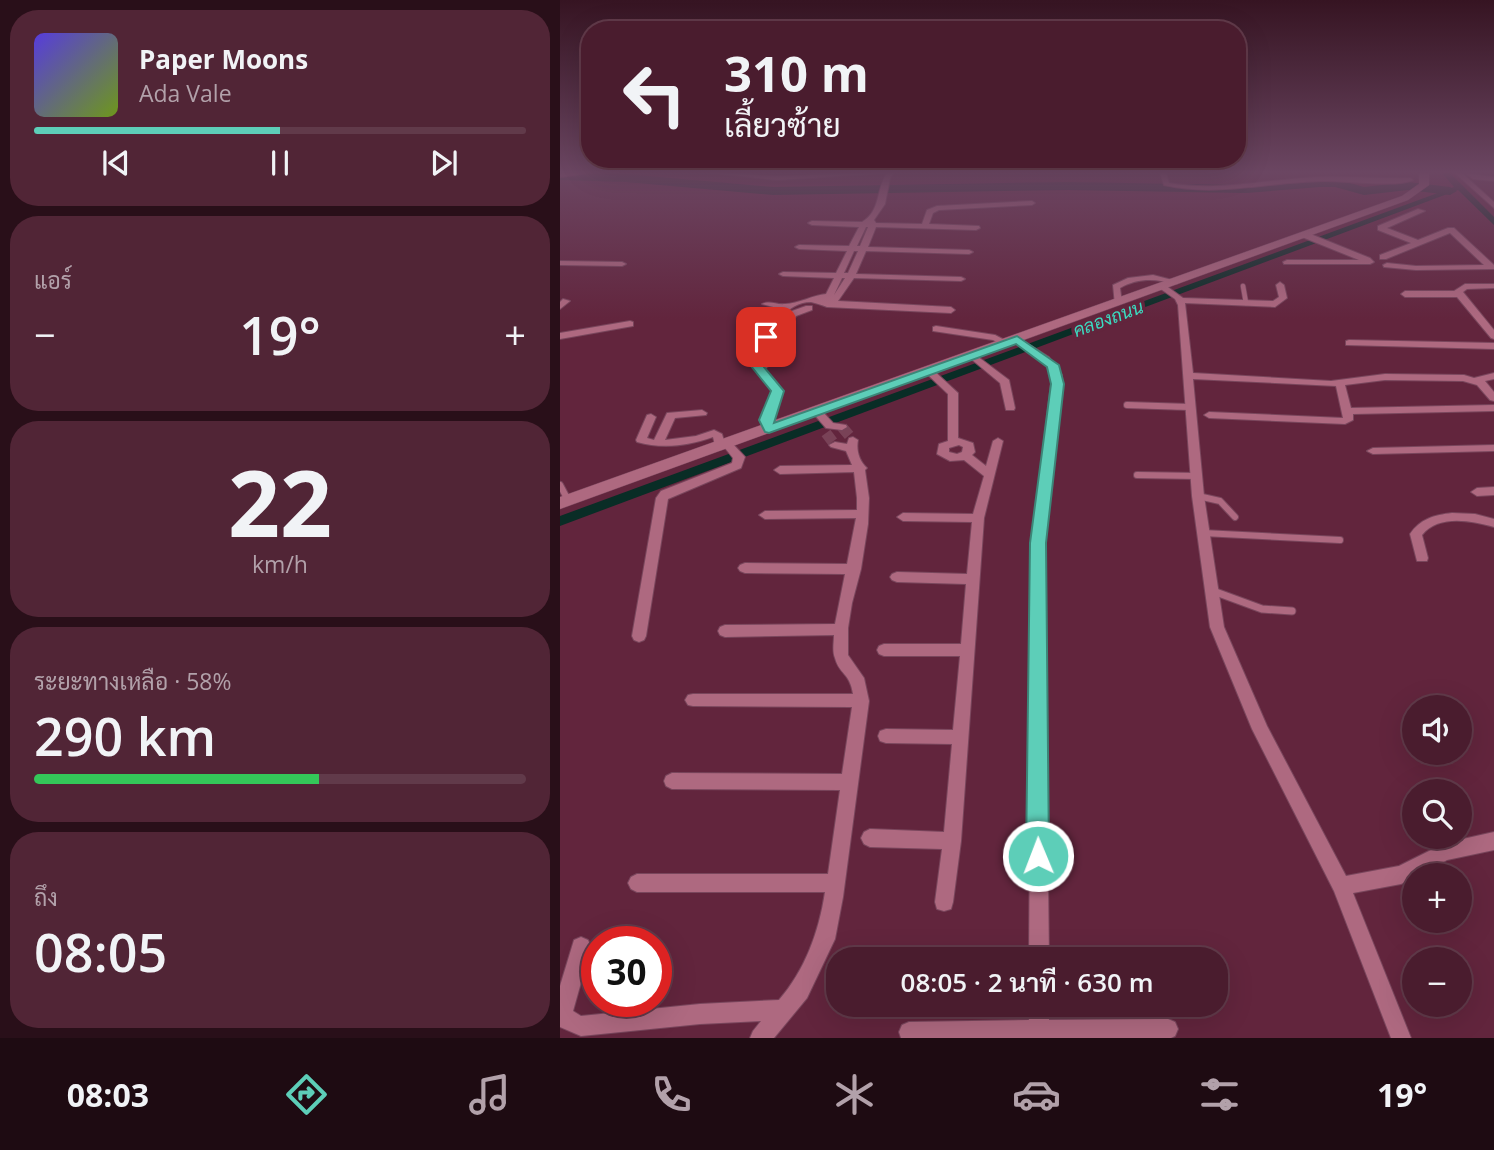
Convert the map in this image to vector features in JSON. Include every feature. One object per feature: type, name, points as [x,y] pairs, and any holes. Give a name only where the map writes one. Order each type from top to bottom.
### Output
[{"type":"street","points":[[925,226],[927,221]]},
{"type":"street","points":[[564,502],[729,449],[769,429],[928,375],[1118,303],[1173,291],[1338,221]]},
{"type":"street","points":[[1396,221],[1381,228],[1418,243]]},
{"type":"street","points":[[812,223],[976,228]]},
{"type":"street","points":[[827,300],[850,249],[869,223]]},
{"type":"street","points":[[759,369],[769,362],[792,314],[827,300],[851,276],[869,223]]},
{"type":"street","points":[[1287,262],[1379,260],[1455,228],[1492,265]]},
{"type":"street","points":[[1312,234],[1349,245],[1379,260]]},
{"type":"street","points":[[1312,234],[1339,249],[1416,268],[1492,265]]},
{"type":"street","points":[[1339,249],[1349,245]]},
{"type":"street","points":[[799,247],[970,252]]},
{"type":"street","points":[[560,263],[622,264]]},
{"type":"street","points":[[783,274],[961,279]]},
{"type":"street","points":[[1173,291],[1246,303],[1280,302],[1283,298],[1280,285]]},
{"type":"street","points":[[1493,286],[1460,288],[1460,294],[1494,336]]},
{"type":"street","points":[[1173,291],[1188,376],[1198,496],[1217,628],[1229,659],[1341,887],[1401,1038]]},
{"type":"street","points":[[1405,294],[1460,294]]},
{"type":"street","points":[[766,304],[786,307],[827,300],[840,306],[951,310]]},
{"type":"street","points":[[769,429],[766,420],[778,391],[753,361],[778,313],[786,307]]},
{"type":"street","points":[[560,336],[630,324]]},
{"type":"street","points":[[936,329],[1015,342],[1037,352],[1053,365],[1058,384],[1038,543],[1039,947]]},
{"type":"street","points":[[1349,343],[1494,346]]},
{"type":"street","points":[[975,357],[1005,382],[1010,408]]},
{"type":"street","points":[[928,375],[942,388],[952,403],[953,441],[969,445],[970,452],[966,456],[990,475]]},
{"type":"street","points":[[1188,376],[1340,384],[1398,377],[1476,380],[1494,376]]},
{"type":"street","points":[[1476,380],[1494,398]]},
{"type":"street","points":[[1209,415],[1340,422],[1347,420],[1348,411],[1340,384]]},
{"type":"street","points":[[1348,411],[1494,408]]},
{"type":"street","points":[[658,444],[671,415],[702,413]]},
{"type":"street","points":[[818,414],[831,428]]},
{"type":"street","points":[[639,636],[662,498],[665,494],[731,470],[737,465],[729,449],[714,433],[698,439],[658,444],[641,440],[651,417]]},
{"type":"street","points":[[943,902],[952,841],[978,518],[998,441]]},
{"type":"street","points":[[760,1038],[800,991],[825,939],[836,883],[861,701],[857,678],[841,659],[842,629],[862,514],[861,468],[847,444]]},
{"type":"street","points":[[1373,450],[1494,448]]},
{"type":"street","points":[[780,470],[861,468]]},
{"type":"street","points":[[1477,492],[1494,491]]},
{"type":"street","points":[[765,515],[862,514]]},
{"type":"street","points":[[903,517],[978,518]]},
{"type":"street","points":[[1422,558],[1416,534],[1420,526],[1429,521],[1476,519],[1494,523]]},
{"type":"street","points":[[745,568],[854,569]]},
{"type":"street","points":[[897,577],[973,579]]},
{"type":"street","points":[[725,631],[842,629]]},
{"type":"street","points":[[884,650],[967,650]]},
{"type":"street","points":[[693,701],[861,701]]},
{"type":"street","points":[[886,736],[961,737]]},
{"type":"street","points":[[673,781],[850,782]]},
{"type":"street","points":[[870,838],[952,841]]},
{"type":"street","points":[[1341,887],[1401,875],[1445,852],[1494,841]]},
{"type":"street","points":[[637,883],[836,883]]},
{"type":"street","points":[[581,947],[563,1011],[567,1020],[581,1026],[670,1017]]},
{"type":"street","points":[[672,1017],[783,1010]]},
{"type":"street","points":[[909,1032],[1039,1034],[1168,1029]]},
{"type":"lane","points":[[1243,286],[1246,303]]},
{"type":"lane","points":[[1127,405],[1189,407]]},
{"type":"lane","points":[[1137,475],[1196,476]]},
{"type":"lane","points":[[560,485],[564,502]]},
{"type":"lane","points":[[1198,496],[1220,501],[1235,517]]},
{"type":"lane","points":[[1203,533],[1340,540]]},
{"type":"lane","points":[[1211,590],[1262,609],[1292,611]]},
{"type":"waterway","name":"คลองถนน","points":[[560,521],[1367,221]]},
{"type":"tunnel","points":[[842,427],[853,440]]},
{"type":"tunnel","points":[[826,433],[835,445]]},
{"type":"route","points":[[766,337],[753,361],[778,391],[766,420],[769,429],[1017,340],[1053,365],[1058,384],[1038,543],[1038,856]]}]
